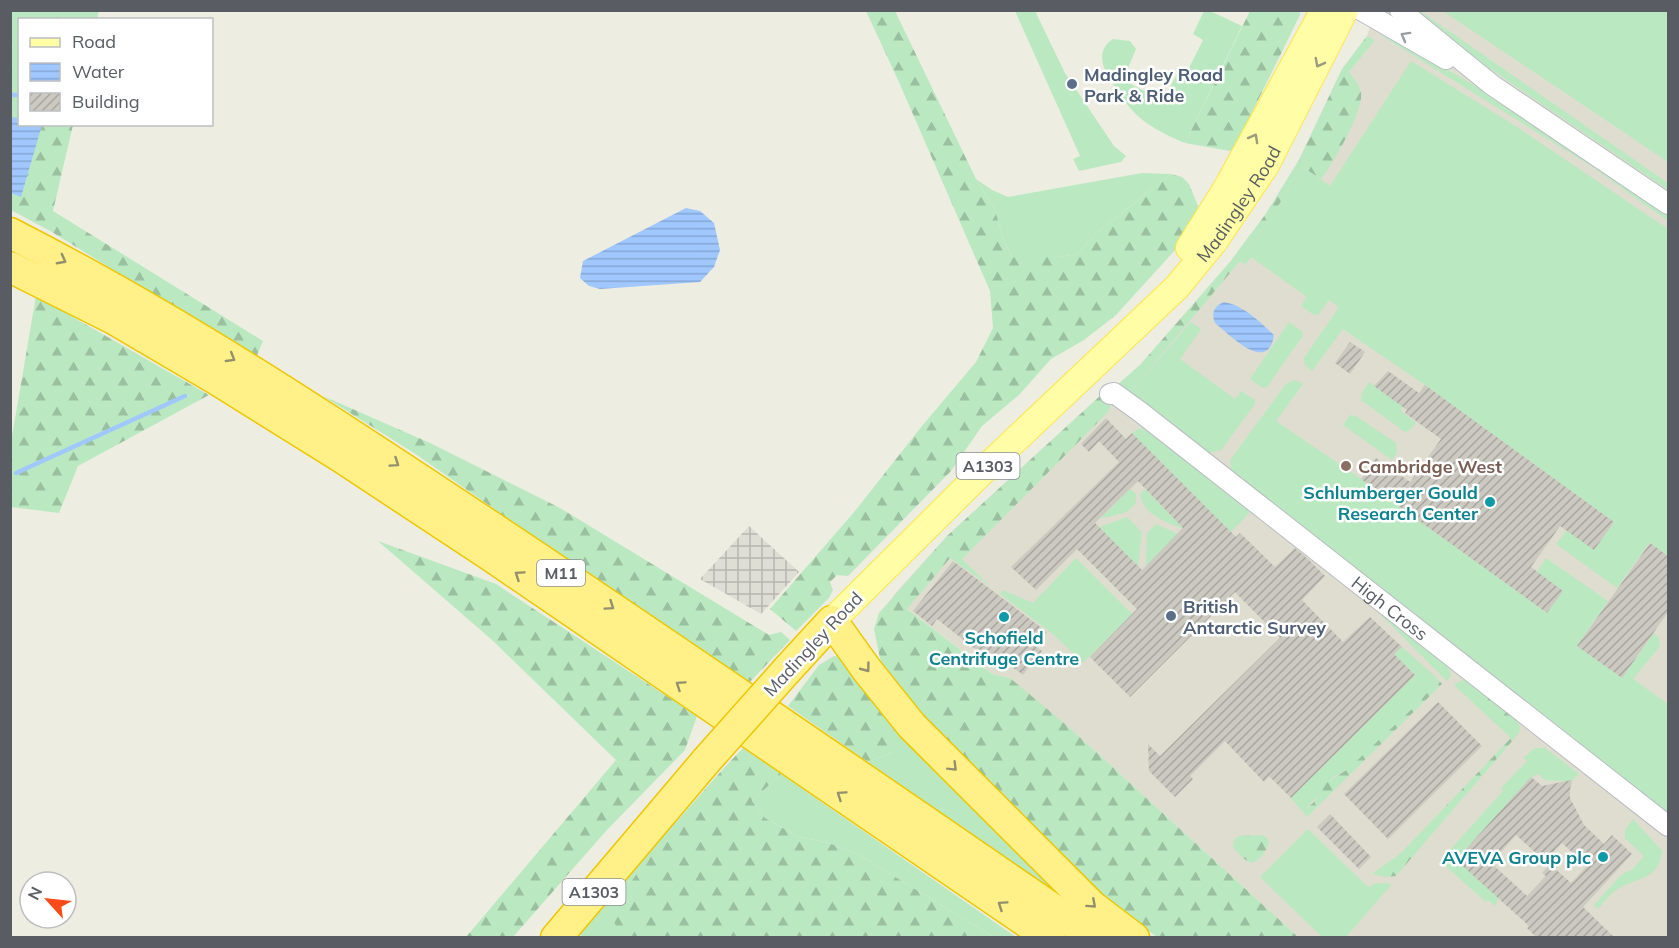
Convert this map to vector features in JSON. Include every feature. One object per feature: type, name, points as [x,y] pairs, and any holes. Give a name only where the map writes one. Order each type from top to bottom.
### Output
[{"type":"highway","name":"M11","points":[[10,233],[116,289],[303,402],[654,635],[1095,938]]},
{"type":"highway","name":"M11","points":[[10,267],[114,319],[341,457],[491,556],[1050,938]]},
{"type":"highway","name":"Madingley Road","points":[[556,938],[705,761],[832,621]]},
{"type":"highway","points":[[832,621],[867,670],[912,726],[1092,906],[1134,938]]},
{"type":"main road","name":"Madingley Road","points":[[1090,369],[1154,295],[1200,233],[1324,10]]},
{"type":"main road","name":"Madingley Road","points":[[832,621],[977,477],[1177,287],[1214,243],[1266,165],[1345,10]]},
{"type":"street","points":[[1361,10],[1492,85],[1668,204]]},
{"type":"street","points":[[1400,10],[1492,85]]},
{"type":"street","name":"High Cross","points":[[1110,394],[1114,393],[1139,411],[1668,826]]},
{"type":"shaded area","name":"Cambridge West","points":[[1375,11],[1668,11],[1668,937],[1298,937],[1071,729],[1038,705],[1010,678],[992,674],[892,597],[947,536],[1100,396],[1116,386],[1140,365],[1230,262],[1265,215],[1299,160],[1342,69],[1367,36]]},
{"type":"shaded area","points":[[749,526],[799,572],[761,614],[700,579]]},
{"type":"green space","points":[[10,11],[99,11],[97,18],[18,18],[18,126],[73,126],[53,211],[263,341],[256,358],[52,232],[11,210]]},
{"type":"green space","points":[[866,11],[895,11],[976,179],[995,210],[1003,238],[1012,257],[1058,257],[1078,254],[1093,236],[1171,174],[1182,177],[1189,184],[1199,214],[1186,238],[1116,315],[1084,340],[1051,359],[1019,395],[982,426],[951,471],[848,576],[837,575],[830,582],[833,590],[829,598],[796,631],[770,609],[855,511],[976,362],[993,328],[990,291]]},
{"type":"green space","points":[[1015,11],[1035,11],[1065,73],[1114,146],[1126,156],[1121,162],[1079,171],[1073,159],[1080,156]]},
{"type":"green space","points":[[1204,11],[1210,11],[1242,26],[1185,143],[1146,123],[1129,107],[1105,70],[1102,61],[1103,53],[1106,45],[1113,39],[1130,41],[1136,49],[1123,80],[1162,100],[1181,68],[1188,70],[1203,40],[1193,34]]},
{"type":"green space","points":[[1250,11],[1300,11],[1300,15],[1235,147],[1230,151],[1185,143]]},
{"type":"green space","points":[[1411,11],[1420,11],[1668,183],[1668,190],[1464,51]]},
{"type":"green space","points":[[1443,11],[1668,11],[1668,162]]},
{"type":"green space","points":[[1383,33],[1502,101],[1668,208],[1668,221],[1591,166],[1382,36]]},
{"type":"green space","points":[[1367,36],[1375,40],[1349,72],[1361,93],[1358,112],[1326,172],[1321,179],[1304,168],[1240,261],[1127,396],[1116,386],[1140,365],[1230,262],[1265,215],[1299,160],[1342,69]]},
{"type":"green space","points":[[1411,61],[1517,127],[1668,229],[1668,556],[1649,543],[1617,588],[1556,544],[1567,530],[1594,550],[1614,522],[1425,385],[1343,329],[1312,371],[1305,365],[1304,358],[1339,307],[1329,300],[1319,314],[1314,315],[1301,306],[1307,297],[1251,257],[1245,265],[1240,261],[1304,168],[1330,186]]},
{"type":"green space","points":[[1142,173],[1171,174],[1093,236],[1078,254],[1058,257],[1012,257],[1003,238],[995,210],[976,179],[1008,197]]},
{"type":"green space","points":[[36,296],[209,395],[78,466],[59,513],[11,507],[11,442]]},
{"type":"green space","points":[[1191,322],[1201,329],[1180,359],[1235,399],[1241,391],[1255,400],[1255,404],[1221,450],[1206,453],[1127,396]]},
{"type":"green space","points":[[1289,322],[1303,332],[1302,337],[1267,387],[1263,388],[1250,379]]},
{"type":"green space","points":[[1295,380],[1303,384],[1276,421],[1361,479],[1547,613],[1563,591],[1537,572],[1546,558],[1608,601],[1577,646],[1622,678],[1654,633],[1659,638],[1660,646],[1633,679],[1668,704],[1668,819],[1232,475],[1230,460],[1286,384]]},
{"type":"green space","points":[[1369,382],[1403,407],[1401,411],[1416,423],[1410,430],[1405,432],[1361,400],[1362,393]]},
{"type":"green space","points":[[323,396],[430,443],[560,508],[769,635],[781,632],[790,640],[747,685],[414,453]]},
{"type":"green space","points":[[1100,396],[1111,405],[1108,412],[962,559],[991,587],[950,558],[907,609],[992,674],[1010,678],[1071,729],[1298,937],[1157,937],[1129,917],[1047,846],[992,794],[893,683],[881,663],[874,629],[879,613],[947,536]]},
{"type":"green space","points":[[1350,415],[1356,416],[1396,443],[1397,453],[1392,460],[1343,425]]},
{"type":"green space","points":[[1140,428],[1152,434],[1250,512],[1231,532],[1132,433]]},
{"type":"green space","points":[[1130,489],[1136,494],[1136,503],[1127,512],[1100,519]]},
{"type":"green space","points":[[1145,489],[1184,529],[1163,521],[1151,513],[1140,494]]},
{"type":"green space","points":[[1127,517],[1142,532],[1138,566],[1099,527]]},
{"type":"green space","points":[[1156,524],[1178,534],[1146,566],[1147,533]]},
{"type":"green space","points":[[378,541],[496,584],[697,716],[685,750],[606,831],[513,937],[466,937],[616,760],[492,640]]},
{"type":"green space","points":[[1076,558],[1132,614],[1083,663],[1054,635],[1000,594],[1003,590],[1033,603]]},
{"type":"green space","points":[[1376,610],[1448,665],[1451,676],[1447,681]]},
{"type":"green space","points":[[1402,647],[1437,678],[1413,708],[1348,769],[1333,777],[1303,812],[1291,798],[1415,675],[1394,654]]},
{"type":"green space","points":[[834,656],[840,657],[897,730],[901,741],[895,751],[868,762],[788,706],[819,665]]},
{"type":"green space","points":[[1437,678],[1442,684],[1307,817],[1303,812],[1313,803],[1325,784],[1348,769],[1413,708]]},
{"type":"green space","points":[[1464,679],[1470,681],[1517,720],[1519,733],[1396,876],[1385,877],[1372,874],[1401,853],[1511,738],[1454,685]]},
{"type":"green space","points":[[897,730],[1117,936],[868,762],[895,751]]},
{"type":"green space","points":[[743,748],[781,774],[752,801],[765,818],[799,837],[829,843],[859,855],[994,937],[622,937],[613,920],[634,877],[683,815]]},
{"type":"green space","points":[[1535,748],[1545,748],[1579,774],[1571,782],[1545,780],[1538,774],[1532,777],[1457,859],[1499,898],[1495,906],[1488,900],[1486,902],[1440,861],[1503,791],[1501,788],[1527,761],[1523,758]]},
{"type":"green space","points":[[781,774],[1016,937],[994,937],[859,855],[829,843],[799,837],[765,818],[752,801]]},
{"type":"green space","points":[[691,788],[700,793],[653,852],[622,937],[581,937],[581,930]]},
{"type":"green space","points":[[1633,819],[1662,851],[1660,861],[1651,873],[1615,891],[1598,909],[1594,905],[1622,874],[1632,870],[1644,856],[1625,838],[1625,830]]},
{"type":"green space","points":[[1308,829],[1368,887],[1376,883],[1392,884],[1346,937],[1322,937],[1260,877]]},
{"type":"green space","points":[[1239,836],[1266,837],[1269,842],[1263,855],[1255,862],[1251,863],[1243,858],[1233,847],[1234,840]]},
{"type":"water","points":[[11,117],[18,118],[18,126],[42,126],[21,197],[11,193]]},
{"type":"water","points":[[686,208],[700,211],[714,223],[720,250],[714,267],[700,282],[600,289],[589,286],[580,278],[583,261]]},
{"type":"water","points":[[1224,302],[1244,310],[1274,335],[1270,346],[1264,352],[1257,352],[1239,343],[1215,323],[1214,310]]},
{"type":"building","points":[[1350,342],[1365,352],[1350,374],[1335,363]]},
{"type":"building","name":"Schlumberger Gould Research Center","points":[[1388,371],[1419,393],[1425,385],[1614,522],[1594,550],[1560,526],[1531,567],[1563,591],[1547,613],[1361,479],[1376,458],[1410,482],[1441,439],[1405,413],[1407,410],[1374,386]]},
{"type":"building","name":"British Antarctic Survey","points":[[1106,418],[1126,439],[1132,433],[1236,537],[1240,533],[1275,567],[1295,548],[1309,560],[1325,576],[1302,600],[1343,642],[1370,617],[1402,647],[1394,654],[1415,675],[1291,798],[1269,776],[1264,782],[1225,741],[1190,776],[1193,779],[1175,797],[1149,771],[1148,744],[1160,756],[1280,638],[1235,592],[1130,697],[1090,657],[1137,609],[1077,549],[1036,590],[1011,567],[1119,462],[1099,441],[1089,452],[1081,444]],"holes":[[[1138,481],[1183,528],[1142,570],[1095,523]]]},
{"type":"building","points":[[1650,543],[1668,556],[1668,612],[1622,678],[1577,646]]},
{"type":"building","name":"Schofield Centrifuge Centre","points":[[953,561],[1047,632],[1036,647],[1042,651],[1023,675],[994,653],[989,660],[937,619],[932,626],[913,611]]},
{"type":"building","points":[[1438,702],[1482,746],[1388,839],[1344,794]]},
{"type":"building","name":"AVEVA Group plc","points":[[1531,777],[1542,786],[1572,780],[1570,798],[1584,825],[1604,844],[1612,835],[1632,854],[1583,907],[1615,938],[1537,938],[1527,928],[1529,926],[1456,860]],"holes":[[[1516,835],[1545,861],[1562,843],[1587,866],[1571,883],[1550,864],[1542,873],[1546,876],[1527,896],[1491,863]]]},
{"type":"building","points":[[1330,814],[1371,857],[1359,869],[1317,827]]},
{"type":"waterway","points":[[10,95],[18,95]]},
{"type":"waterway","points":[[16,473],[185,396]]},
{"type":"place","name":"Madingley Road Park & Ride","points":[[1072,84]]},
{"type":"place","name":"Cambridge West","points":[[1346,466]]},
{"type":"place","name":"Schlumberger Gould Research Center","points":[[1490,502]]},
{"type":"place","name":"British Antarctic Survey","points":[[1171,616]]},
{"type":"place","name":"Schofield Centrifuge Centre","points":[[1004,617]]},
{"type":"place","name":"AVEVA Group plc","points":[[1603,857]]}]
